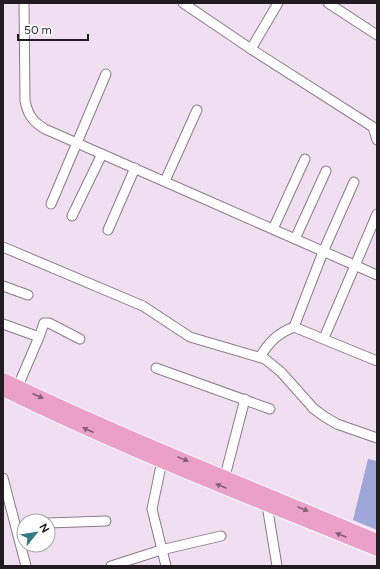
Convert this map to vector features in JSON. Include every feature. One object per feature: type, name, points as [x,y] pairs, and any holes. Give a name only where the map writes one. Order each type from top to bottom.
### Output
[{"type":"main road","points":[[3,379],[110,434]]},
{"type":"main road","points":[[3,390],[36,406],[163,456],[267,505],[377,550]]},
{"type":"main road","points":[[163,456],[226,476],[377,540]]},
{"type":"street","points":[[24,3],[25,101],[27,110],[35,122],[45,129],[377,275]]},
{"type":"street","points":[[183,3],[251,49],[375,123],[377,140]]},
{"type":"street","points":[[251,49],[278,3]]},
{"type":"street","points":[[328,3],[377,35]]},
{"type":"street","points":[[51,204],[106,74]]},
{"type":"street","points":[[165,181],[197,110]]},
{"type":"street","points":[[72,216],[102,154]]},
{"type":"street","points":[[273,229],[305,159]]},
{"type":"street","points":[[108,230],[135,168]]},
{"type":"street","points":[[295,239],[326,171]]},
{"type":"street","points":[[294,327],[323,252],[354,182]]},
{"type":"street","points":[[324,338],[377,214]]},
{"type":"street","points":[[3,247],[143,306],[190,337],[205,343],[260,357],[275,366],[314,409],[325,418],[337,424],[377,438]]},
{"type":"street","points":[[3,286],[28,295]]},
{"type":"street","points":[[18,386],[44,323],[46,322],[80,339]]},
{"type":"street","points":[[3,324],[39,337]]},
{"type":"street","points":[[260,357],[272,340],[284,331],[294,327],[377,361]]},
{"type":"street","points":[[156,368],[270,409]]},
{"type":"street","points":[[226,476],[245,399]]},
{"type":"street","points":[[163,456],[152,510],[166,566]]},
{"type":"street","points":[[3,478],[16,515]]},
{"type":"street","points":[[267,505],[277,566]]},
{"type":"street","points":[[56,523],[106,521]]},
{"type":"street","points":[[111,566],[161,550],[221,536]]},
{"type":"street","points":[[24,553],[26,566]]},
{"type":"water","points":[[368,459],[377,461],[377,530],[353,520]]}]
